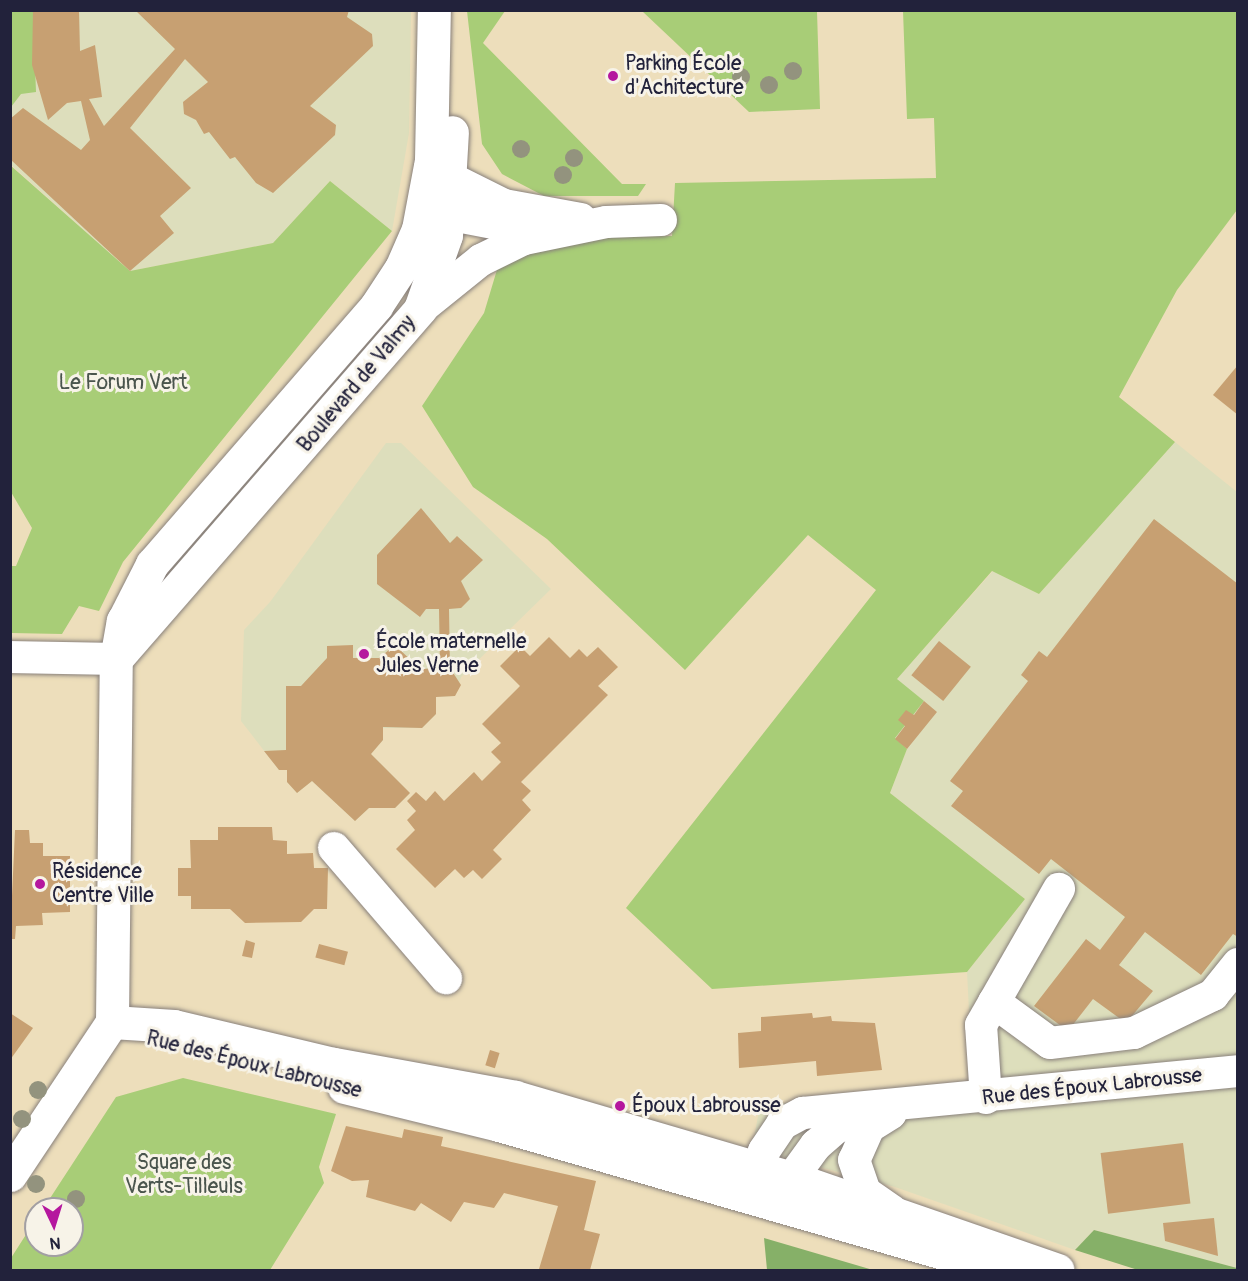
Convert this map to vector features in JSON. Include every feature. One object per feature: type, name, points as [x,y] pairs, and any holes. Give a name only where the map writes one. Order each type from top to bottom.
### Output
[{"type":"main road","name":"Boulevard de Valmy","points":[[112,1022],[116,658],[123,621],[152,564],[394,280],[418,229],[444,186],[434,10]]},
{"type":"main road","name":"Boulevard de Valmy","points":[[116,658],[420,309],[438,266],[453,10]]},
{"type":"main road","name":"Rue des Époux Labrousse","points":[[112,1022],[174,1026],[334,1064],[484,1089],[792,1178],[1058,1270]]},
{"type":"main road","name":"Rue des Époux Labrousse","points":[[112,1022],[156,1042],[499,1125],[1002,1270]]},
{"type":"main road","points":[[10,1175],[112,1022]]},
{"type":"street","points":[[444,186],[504,205],[606,222]]},
{"type":"street","points":[[444,186],[498,228],[550,232]]},
{"type":"street","points":[[420,309],[481,260],[550,232],[606,222],[661,220]]},
{"type":"street","points":[[10,657],[116,658]]},
{"type":"street","points":[[334,848],[446,978]]},
{"type":"street","points":[[986,1098],[981,1025],[1059,889]]},
{"type":"street","points":[[994,1002],[1050,1043],[1134,1033],[1213,994],[1238,964]]},
{"type":"street","name":"Rue des Époux Labrousse","points":[[757,1168],[775,1132],[803,1113],[947,1102],[1238,1071]]},
{"type":"street","name":"Rue des Époux Labrousse","points":[[759,1200],[792,1178],[837,1127],[947,1102]]},
{"type":"street","name":"Rue des Époux Labrousse","points":[[891,1113],[869,1127],[854,1160],[865,1192],[895,1212]]},
{"type":"street","points":[[757,1168],[759,1200]]},
{"type":"shaded area","points":[[33,11],[411,11],[409,133],[392,231],[330,181],[273,243],[130,271],[11,165],[10,107],[32,65]]},
{"type":"shaded area","points":[[1175,442],[1237,492],[1237,1268],[1094,1230],[1075,1250],[895,1187],[752,1149],[760,1105],[973,1087],[967,972],[1025,899],[890,793],[907,749],[895,739],[896,680],[993,571],[1039,594]]},
{"type":"shaded area","name":"École maternelle Jules Verne","points":[[386,443],[401,443],[551,589],[461,677],[455,696],[436,697],[436,714],[422,728],[383,728],[383,740],[371,754],[410,793],[395,808],[369,808],[355,821],[312,781],[297,793],[287,782],[287,770],[279,770],[241,721],[244,630],[270,602]]},
{"type":"green space","points":[[11,11],[33,11],[36,92],[21,94],[11,107]]},
{"type":"green space","points":[[467,11],[505,11],[483,43],[622,184],[646,184],[638,196],[544,196],[502,174],[482,144]]},
{"type":"green space","points":[[642,11],[817,11],[820,109],[749,112]]},
{"type":"green space","points":[[903,11],[1237,11],[1237,210],[1177,290],[1119,397],[1175,442],[1039,594],[992,571],[897,679],[924,701],[895,738],[907,749],[890,793],[1025,899],[967,972],[712,989],[626,908],[876,590],[808,535],[685,670],[547,539],[473,487],[422,406],[484,313],[499,263],[592,237],[672,236],[675,183],[936,178],[934,118],[907,119]]},
{"type":"green space","name":"Le Forum Vert","points":[[10,165],[130,271],[273,243],[330,181],[392,231],[123,562],[99,611],[79,606],[62,634],[11,633],[11,566],[16,566],[32,528],[11,492]]},
{"type":"green space","name":"Square des Verts-Tilleuls","points":[[183,1078],[336,1114],[319,1167],[324,1183],[270,1270],[11,1270],[11,1258],[24,1238],[24,1257],[84,1257],[84,1197],[51,1197],[116,1097]]},
{"type":"green space","points":[[1094,1230],[1237,1268],[1237,1270],[1138,1270],[1075,1250]]},
{"type":"green space","points":[[764,1238],[873,1270],[767,1270]]},
{"type":"building","points":[[33,10],[79,10],[80,51],[95,45],[102,97],[89,99],[104,126],[175,49],[135,10],[349,10],[347,17],[372,34],[373,46],[310,106],[336,125],[335,135],[273,193],[256,183],[235,157],[230,159],[209,132],[204,134],[196,120],[184,114],[183,102],[208,82],[185,59],[130,128],[191,188],[160,216],[174,233],[130,271],[10,159],[10,119],[23,108],[81,150],[90,140],[81,101],[67,103],[48,120],[32,65]]},
{"type":"building","points":[[1238,365],[1238,415],[1213,395]]},
{"type":"building","points":[[421,508],[450,543],[457,536],[483,560],[461,581],[470,599],[461,608],[449,609],[450,668],[461,685],[455,696],[436,697],[436,714],[422,728],[383,727],[383,740],[371,754],[410,793],[395,808],[369,808],[355,821],[312,781],[297,793],[287,782],[287,770],[279,770],[264,751],[286,750],[286,686],[301,686],[327,658],[327,646],[353,645],[353,658],[379,658],[395,645],[420,669],[440,668],[439,609],[426,609],[420,617],[377,584],[377,555]]},
{"type":"building","points":[[1154,519],[1238,584],[1238,937],[1233,934],[1201,975],[1145,932],[1119,965],[1153,991],[1126,1023],[1093,999],[1068,1031],[1034,1006],[1086,939],[1100,950],[1125,917],[1051,859],[1039,874],[951,806],[963,791],[950,781],[1028,681],[1021,675],[1039,651],[1047,657]]},
{"type":"building","points":[[549,637],[570,658],[579,649],[587,657],[598,647],[618,667],[598,686],[608,695],[521,782],[531,791],[522,800],[531,810],[493,850],[502,859],[482,879],[473,870],[464,878],[455,869],[435,888],[396,849],[415,830],[407,820],[416,811],[407,801],[416,792],[426,801],[435,791],[444,801],[474,772],[482,781],[501,762],[491,752],[501,743],[482,724],[520,686],[500,666],[520,646],[530,656]]},
{"type":"building","points":[[939,641],[971,667],[943,701],[911,675]]},
{"type":"building","points":[[924,701],[937,712],[907,749],[895,739],[905,726],[898,720],[906,710],[914,715]]},
{"type":"building","points":[[218,827],[272,827],[273,840],[287,841],[287,854],[313,853],[314,868],[328,868],[327,909],[314,909],[301,922],[245,923],[230,909],[191,909],[191,896],[178,896],[178,868],[191,868],[190,840],[218,840]]},
{"type":"building","name":"Résidence Centre Ville","points":[[15,830],[29,830],[30,843],[43,843],[43,856],[70,856],[70,912],[42,913],[43,925],[16,926],[15,939],[10,939]]},
{"type":"building","points":[[246,940],[255,943],[252,958],[242,956]]},
{"type":"building","points":[[319,944],[348,952],[344,965],[315,958]]},
{"type":"building","points":[[10,1013],[33,1028],[10,1060]]},
{"type":"building","points":[[812,1013],[813,1018],[831,1016],[832,1021],[875,1023],[882,1070],[817,1076],[816,1061],[739,1068],[738,1033],[761,1031],[761,1017]]},
{"type":"building","points":[[490,1050],[500,1053],[495,1068],[485,1065]]},
{"type":"building","points":[[346,1126],[402,1138],[404,1129],[443,1137],[441,1146],[596,1181],[584,1230],[600,1234],[590,1270],[539,1269],[558,1206],[504,1193],[494,1208],[464,1202],[451,1222],[421,1203],[415,1211],[366,1197],[369,1180],[352,1181],[331,1171]]},
{"type":"building","points":[[1183,1143],[1190,1204],[1108,1214],[1101,1153]]},
{"type":"building","points":[[1214,1218],[1218,1256],[1165,1241],[1163,1223]]},
{"type":"place","name":"Parking École d'Achitecture","points":[[613,76]]},
{"type":"place","name":"École maternelle Jules Verne","points":[[364,654]]},
{"type":"place","name":"Résidence Centre Ville","points":[[40,884]]},
{"type":"place","name":"Époux Labrousse","points":[[620,1106]]}]
